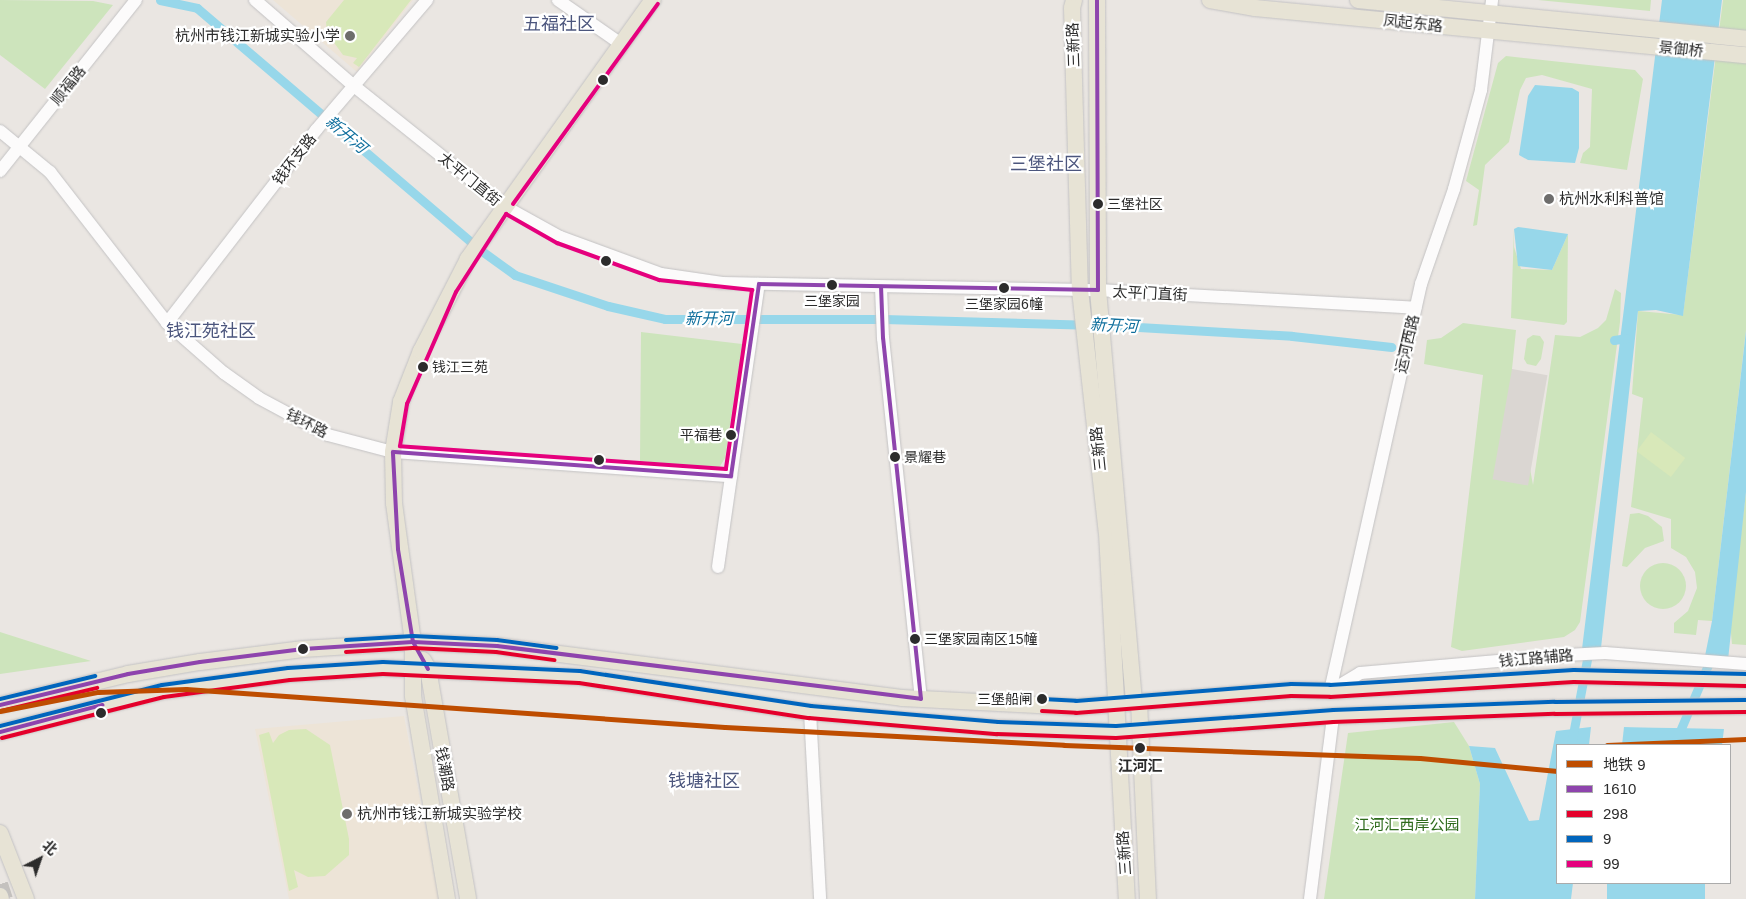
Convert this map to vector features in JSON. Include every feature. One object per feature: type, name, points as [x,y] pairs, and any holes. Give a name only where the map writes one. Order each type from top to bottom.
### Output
[{"type":"main road","name":"钱潮路","points":[[468,899],[413,642],[398,549],[393,452],[401,402],[421,351],[468,259],[504,206],[653,0]]},
{"type":"main road","name":"三新路","points":[[1074,0],[1072,8],[1081,298],[1107,533],[1116,732],[1127,899]]},
{"type":"main road","name":"三新路","points":[[1097,0],[1098,290],[1136,702],[1148,899]]},
{"type":"main road","name":"凤起东路","points":[[1210,0],[1255,8],[1490,15]]},
{"type":"main road","name":"凤起东路","points":[[1358,0],[1490,15],[1616,35]]},
{"type":"main road","name":"景御桥","points":[[1616,35],[1746,39]]},
{"type":"main road","name":"景御桥","points":[[1616,35],[1746,55]]},
{"type":"main road","points":[[0,705],[128,674],[200,662],[303,649],[413,642],[497,646],[921,699],[1076,707],[1291,690],[1330,691],[1555,677],[1746,680]]},
{"type":"main road","name":"钱潮路","points":[[420,669],[413,696],[447,899]]},
{"type":"main road","points":[[0,732],[163,691],[289,674],[420,669],[580,676],[810,712],[998,728],[1116,732],[1233,726],[1333,716],[1555,708],[1746,706]]},
{"type":"main road","points":[[0,833],[26,899]]},
{"type":"main road","points":[[0,858],[14,899]]},
{"type":"street","name":"太平门直街","points":[[255,0],[354,86],[504,206],[560,237],[609,258],[661,274],[722,284],[881,287],[1081,298],[1098,290],[1415,308]]},
{"type":"street","name":"钱环支路","points":[[167,323],[316,130],[426,0]]},
{"type":"street","points":[[558,0],[621,44]]},
{"type":"street","name":"顺福路","points":[[0,171],[132,4]]},
{"type":"street","name":"运河西路","points":[[1330,691],[1415,308],[1454,189],[1481,90],[1490,15]]},
{"type":"street","name":"钱环路","points":[[0,131],[50,172],[69,194],[167,323],[224,373],[293,417],[328,435],[393,452],[731,476]]},
{"type":"street","points":[[718,567],[759,284]]},
{"type":"street","points":[[881,287],[884,338],[921,699]]},
{"type":"street","name":"钱江路辅路","points":[[1330,691],[1360,673],[1555,656],[1604,653],[1746,664]]},
{"type":"street","points":[[810,712],[820,899]]},
{"type":"street","points":[[1310,899],[1333,716]]},
{"type":"shaded area","name":"杭州市钱江新城实验小学","points":[[273,0],[413,0],[357,72]]},
{"type":"shaded area","points":[[1512,369],[1547,375],[1528,486],[1493,479]]},
{"type":"shaded area","name":"杭州市钱江新城实验学校","points":[[404,716],[439,899],[289,899],[255,729]]},
{"type":"green space","points":[[0,0],[93,1],[113,5],[45,89],[0,55]]},
{"type":"green space","name":"杭州市钱江新城实验小学","points":[[344,0],[411,0],[359,67],[353,63],[357,58],[343,55],[327,33],[326,22]]},
{"type":"green space","points":[[1538,0],[1651,0],[1650,11]]},
{"type":"green space","points":[[1723,0],[1746,0],[1746,330],[1712,621],[1698,620],[1696,635],[1674,633],[1674,623],[1688,611],[1697,588],[1695,572],[1686,557],[1671,548],[1671,519],[1631,507],[1643,398],[1632,394],[1638,311],[1683,315]]},
{"type":"green space","points":[[1506,56],[1635,70],[1643,79],[1627,170],[1580,163],[1583,153],[1590,147],[1592,89],[1542,75],[1526,78],[1520,90],[1509,142],[1485,165],[1477,225],[1473,226],[1479,190],[1466,181],[1498,63]]},
{"type":"green space","points":[[1514,229],[1514,247],[1521,269],[1552,270],[1568,234],[1567,322],[1564,325],[1511,318]]},
{"type":"green space","points":[[1615,289],[1621,293],[1620,322],[1580,622],[1575,630],[1564,637],[1462,651],[1451,647],[1483,375],[1424,364],[1427,340],[1441,338],[1463,323],[1516,330],[1512,369],[1533,485],[1555,335],[1580,337],[1598,328],[1606,320]]},
{"type":"green space","points":[[641,332],[742,344],[725,458],[719,468],[640,461]]},
{"type":"green space","points":[[1533,335],[1540,336],[1544,342],[1541,359],[1536,366],[1527,364],[1524,359],[1527,339]]},
{"type":"green space","points":[[1651,432],[1685,458],[1671,477],[1637,451]]},
{"type":"green space","points":[[1746,492],[1746,645],[1732,644],[1730,623]]},
{"type":"green space","points":[[1639,513],[1648,516],[1662,527],[1664,541],[1645,548],[1627,567],[1622,566],[1630,514]]},
{"type":"green space","points":[[1663,563],[1676,567],[1682,573],[1686,586],[1682,599],[1676,605],[1663,609],[1650,605],[1644,599],[1640,586],[1644,573],[1650,567]]},
{"type":"green space","points":[[0,632],[91,661],[0,674]]},
{"type":"green space","name":"江河汇西岸公园","points":[[1454,722],[1469,746],[1480,784],[1475,899],[1324,899],[1348,733]]},
{"type":"green space","points":[[306,729],[330,745],[349,839],[349,855],[325,876],[308,877],[294,870],[298,887],[289,891],[259,735],[269,732],[273,743],[279,735],[289,730]]},
{"type":"water","points":[[1662,0],[1722,0],[1683,316],[1656,310],[1638,311],[1601,648],[1582,649]]},
{"type":"water","points":[[1535,85],[1572,88],[1579,92],[1579,148],[1575,163],[1528,160],[1519,155],[1528,96]]},
{"type":"water","points":[[1518,227],[1568,234],[1552,270],[1518,266],[1514,229]]},
{"type":"water","points":[[1746,331],[1746,492],[1728,660],[1705,656],[1712,621]]},
{"type":"water","points":[[1591,727],[1589,744],[1556,744],[1556,884],[1573,884],[1571,899],[1475,899],[1480,784],[1469,746],[1495,748],[1529,821],[1539,820],[1556,731]]},
{"type":"water","points":[[1624,727],[1724,729],[1722,744],[1622,744]]},
{"type":"water","points":[[1607,884],[1705,884],[1705,899],[1607,899]]},
{"type":"pier","points":[[1624,724],[1724,726],[1727,728],[1621,727]]},
{"type":"waterway","name":"新开河","points":[[160,0],[197,8],[479,249],[515,275],[608,306],[665,319],[884,319],[1104,325],[1292,336],[1391,347]]},
{"type":"waterway","name":"新开河","points":[[1614,340],[1626,338]]},
{"type":"waterway","points":[[1571,744],[1589,649]]},
{"type":"waterway","points":[[1674,744],[1711,658]]},
{"type":"tunnel","points":[[0,884],[5,899]]},
{"type":"metro line","name":"9","points":[[0,711],[98,692],[186,689],[725,727],[1064,745],[1420,758],[1556,771]]},
{"type":"metro line","name":"9","points":[[1630,744],[1746,739]]},
{"type":"transit line","name":"1610","points":[[428,669],[413,642],[398,549],[393,452],[731,476],[759,284],[1098,290],[1097,0]]},
{"type":"transit line","name":"99","points":[[513,204],[658,4]]},
{"type":"transit line","name":"99","points":[[506,214],[557,243],[659,280],[752,290],[726,469],[400,446],[407,404],[456,292],[506,214]]},
{"type":"transit line","name":"1610","points":[[0,705],[128,674],[200,662],[303,649],[413,642],[497,646],[921,699],[883,338],[881,287]]},
{"type":"transit line","name":"9","points":[[346,640],[413,636],[497,640],[556,648]]},
{"type":"transit line","name":"298","points":[[346,652],[413,648],[496,652],[554,660]]},
{"type":"transit line","name":"9","points":[[0,726],[162,685],[288,668],[383,662],[580,671],[811,706],[998,722],[1116,726],[1333,710],[1555,702],[1746,700]]},
{"type":"transit line","name":"9","points":[[1042,699],[1076,701],[1291,684],[1330,685],[1574,670],[1746,674]]},
{"type":"transit line","name":"298","points":[[2,738],[164,697],[290,680],[383,674],[579,683],[809,718],[997,734],[1116,738],[1333,722],[1555,714],[1746,712]]},
{"type":"transit line","name":"9","points":[[0,699],[95,676]]},
{"type":"transit line","name":"298","points":[[1042,711],[1076,713],[1291,696],[1330,697],[1574,682],[1746,686]]},
{"type":"transit line","name":"298","points":[[1,711],[97,688]]},
{"type":"transit line","name":"1610","points":[[0,732],[102,705]]},
{"type":"place","name":"杭州市钱江新城实验小学","points":[[350,36]]},
{"type":"place","name":"杭州水利科普馆","points":[[1549,199]]},
{"type":"place","name":"三堡社区","points":[[1098,204]]},
{"type":"place","name":"三堡家园","points":[[832,285]]},
{"type":"place","name":"三堡家园6幢","points":[[1004,288]]},
{"type":"place","name":"钱江三苑","points":[[423,367]]},
{"type":"place","name":"平福巷","points":[[731,435]]},
{"type":"place","name":"景耀巷","points":[[895,457]]},
{"type":"place","name":"三堡家园南区15幢","points":[[915,639]]},
{"type":"place","name":"三堡船闸","points":[[1042,699]]},
{"type":"place","name":"江河汇","points":[[1140,748]]},
{"type":"place","name":"杭州市钱江新城实验学校","points":[[347,814]]},
{"type":"district","name":"五福社区","points":[[559,24]]},
{"type":"district","name":"三堡社区","points":[[1046,164]]},
{"type":"district","name":"钱江苑社区","points":[[211,331]]},
{"type":"district","name":"钱塘社区","points":[[704,781]]}]
